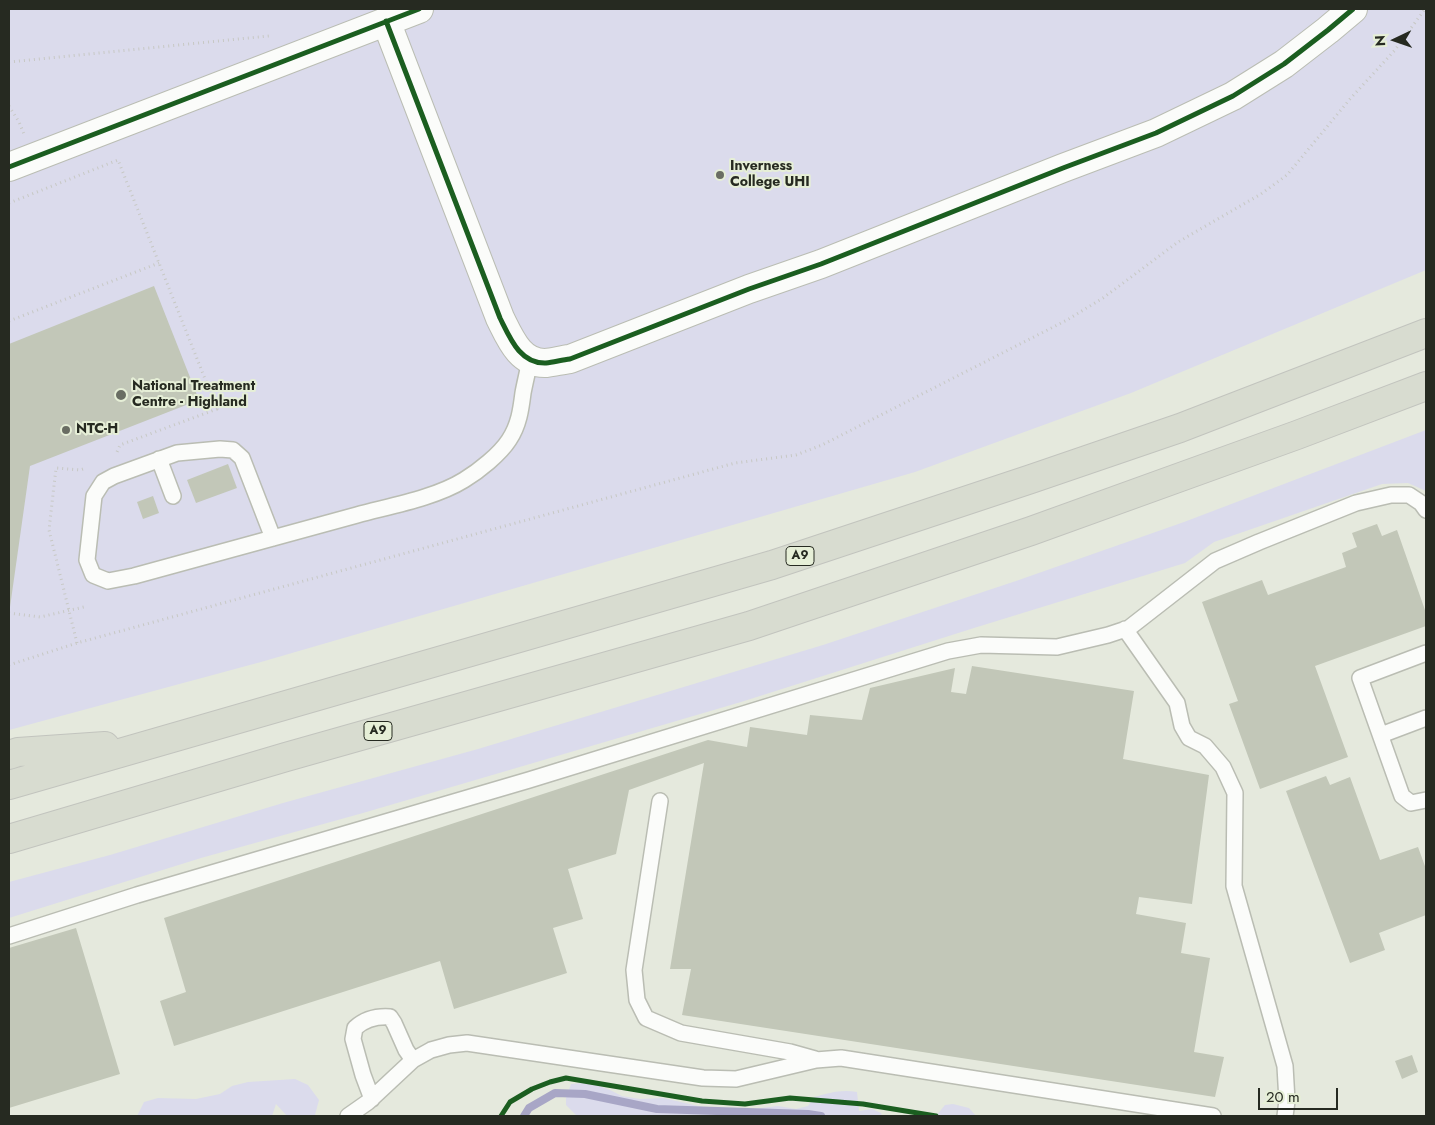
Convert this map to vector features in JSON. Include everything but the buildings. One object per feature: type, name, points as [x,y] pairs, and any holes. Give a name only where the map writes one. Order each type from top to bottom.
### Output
[{"type":"highway","name":"A9","points":[[9,785],[772,565],[1180,428],[1426,333]]},
{"type":"highway","name":"A9","points":[[9,839],[296,754],[749,626],[1049,524],[1426,386]]},
{"type":"highway","name":"A9","points":[[9,755],[18,752],[161,742]]},
{"type":"street","points":[[9,167],[382,15],[419,9]]},
{"type":"street","points":[[382,15],[500,318],[512,343],[530,360],[544,363],[570,359],[741,292],[821,264],[1156,132],[1233,96],[1284,64],[1353,9]]},
{"type":"lane","points":[[273,538],[242,458],[232,450],[220,449],[176,453],[103,482],[94,496],[87,560],[93,575],[108,581],[134,576],[420,498],[445,489],[464,480],[480,468],[502,449],[515,430],[530,360]]},
{"type":"lane","points":[[160,459],[174,496]]},
{"type":"lane","points":[[9,936],[137,895],[529,780],[948,651],[981,645],[1057,646],[1108,635],[1125,629],[1152,611],[1215,561],[1356,503],[1391,495],[1408,495],[1421,503],[1426,510]]},
{"type":"lane","points":[[1125,629],[1177,703],[1182,726],[1189,738],[1205,746],[1223,766],[1235,793],[1234,886],[1285,1066],[1287,1101],[1285,1116]]},
{"type":"lane","points":[[1426,653],[1360,678],[1402,796],[1411,802],[1426,800]]},
{"type":"lane","points":[[1381,735],[1426,718]]},
{"type":"lane","points":[[660,801],[634,970],[636,1000],[646,1018],[682,1033],[790,1052],[816,1060]]},
{"type":"lane","points":[[372,1099],[353,1039],[355,1028],[362,1022],[373,1018],[390,1017],[413,1060]]},
{"type":"lane","points":[[348,1116],[372,1099],[413,1060],[431,1050],[467,1043],[703,1078],[736,1079],[816,1060],[840,1058],[1213,1116]]},
{"type":"path","points":[[9,665],[77,643],[726,465],[796,455],[822,445],[1067,320],[1103,298],[1178,242],[1261,194],[1287,175],[1350,99],[1396,50],[1424,9]]},
{"type":"path","points":[[9,62],[274,35]]},
{"type":"path","points":[[9,203],[118,160],[217,409]]},
{"type":"path","points":[[9,321],[159,262]]},
{"type":"path","points":[[9,613],[40,617],[84,606]]},
{"type":"shaded area","points":[[9,9],[1426,9],[1426,270],[1131,393],[915,472],[261,662],[9,730]]},
{"type":"shaded area","points":[[1426,430],[1426,491],[1408,483],[1382,484],[1214,542],[1185,563],[741,702],[363,813],[201,858],[9,918],[9,882],[110,855],[283,803],[478,749],[823,645],[1016,581],[1184,522]]},
{"type":"shaded area","points":[[295,1079],[308,1085],[319,1100],[315,1115],[287,1116],[276,1104],[272,1116],[137,1116],[144,1102],[158,1098],[196,1099],[220,1094],[232,1086],[248,1082]]},
{"type":"shaded area","points":[[571,1084],[596,1085],[622,1096],[640,1099],[663,1098],[703,1107],[753,1109],[778,1106],[796,1109],[808,1106],[814,1097],[835,1092],[851,1091],[857,1092],[859,1111],[872,1109],[881,1113],[882,1116],[577,1116],[566,1105],[566,1098]]},
{"type":"shaded area","points":[[953,1104],[969,1108],[976,1116],[936,1116],[945,1105]]},
{"type":"waterway","points":[[524,1116],[529,1108],[555,1093],[585,1094],[657,1109],[821,1116]]},
{"type":"cycle path","points":[[9,167],[419,9]]},
{"type":"cycle path","points":[[386,21],[500,318],[512,341],[523,354],[529,359],[546,363],[570,359],[749,289],[821,264],[1156,133],[1233,96],[1284,64],[1353,9]]},
{"type":"cycle path","points":[[501,1116],[510,1102],[532,1089],[566,1078],[702,1101],[745,1104],[790,1098],[863,1104],[936,1116]]},
{"type":"place","name":"Inverness College UHI","points":[[720,175]]},
{"type":"place","name":"National Treatment Centre - Highland","points":[[121,395]]},
{"type":"place","name":"NTC-H","points":[[66,430]]}]
